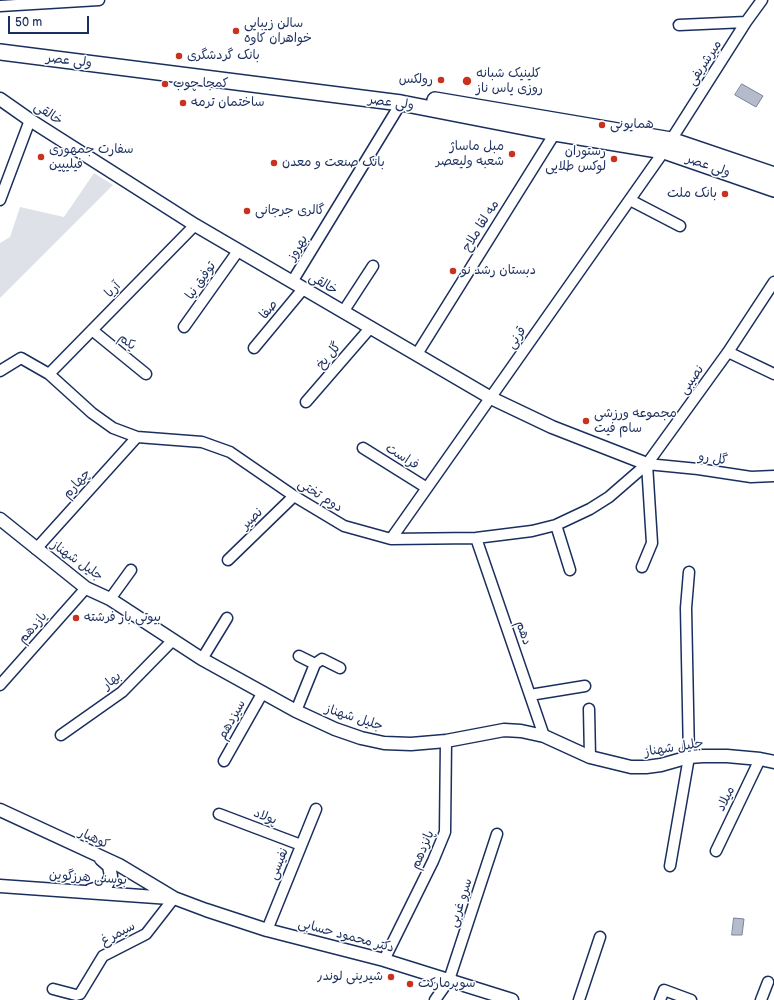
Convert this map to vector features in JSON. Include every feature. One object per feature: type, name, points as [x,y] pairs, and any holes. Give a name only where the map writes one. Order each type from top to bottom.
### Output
[{"type":"main road","name":"ولی عصر","points":[[0,43],[408,95],[667,146],[774,175]]},
{"type":"main road","name":"ولی عصر","points":[[0,52],[401,103],[555,133],[667,146],[774,189]]},
{"type":"street","points":[[0,6],[99,0]]},
{"type":"street","name":"میرشریفی","points":[[667,146],[746,22],[762,0]]},
{"type":"street","points":[[679,26],[746,22]]},
{"type":"street","name":"خالقی","points":[[0,99],[30,120],[195,225],[491,398],[552,427],[648,464]]},
{"type":"street","name":"بهروز","points":[[292,282],[401,103]]},
{"type":"street","points":[[0,200],[30,120]]},
{"type":"street","name":"مه لقا ملاح","points":[[417,354],[555,133]]},
{"type":"street","name":"قرنی","points":[[391,539],[667,146]]},
{"type":"street","points":[[630,200],[680,226]]},
{"type":"street","name":"آریا","points":[[49,374],[195,225]]},
{"type":"street","name":"توفیق نیا","points":[[184,327],[238,251]]},
{"type":"street","points":[[343,312],[373,266]]},
{"type":"street","name":"نصیبی","points":[[648,464],[728,352],[774,282]]},
{"type":"street","name":"صفا","points":[[254,348],[303,289]]},
{"type":"street","name":"گل یخ","points":[[306,402],[371,328]]},
{"type":"street","name":"یکم","points":[[92,330],[146,374]]},
{"type":"street","points":[[728,352],[774,374]]},
{"type":"street","name":"دوم تختی","points":[[0,371],[21,358],[49,374],[92,413],[113,428],[137,437],[202,442],[230,452],[294,496],[344,526],[391,539],[476,538],[532,531],[556,524],[590,509],[609,497],[648,464]]},
{"type":"street","name":"چهارم","points":[[36,548],[137,437]]},
{"type":"street","name":"فراست","points":[[363,448],[427,488]]},
{"type":"street","points":[[642,567],[652,543],[648,464]]},
{"type":"street","name":"گل رو","points":[[648,464],[698,469],[752,478],[774,476]]},
{"type":"street","name":"نصیر","points":[[228,560],[294,496]]},
{"type":"street","name":"جلیل شهناز","points":[[0,519],[86,588],[110,599],[202,659],[296,711],[335,729],[361,738],[384,743],[411,744],[446,741],[504,730],[521,731],[544,736],[590,757],[631,767],[661,765],[689,757],[727,756],[760,758],[774,762]]},
{"type":"street","points":[[556,524],[570,570]]},
{"type":"street","name":"دهم","points":[[476,538],[544,736]]},
{"type":"street","points":[[110,599],[131,570]]},
{"type":"street","points":[[670,866],[689,757],[686,608],[689,572]]},
{"type":"street","name":"یازدهم","points":[[0,685],[86,588]]},
{"type":"street","points":[[202,659],[227,618]]},
{"type":"street","name":"بهار","points":[[60,735],[122,692],[173,640]]},
{"type":"street","points":[[299,656],[315,664]]},
{"type":"street","points":[[296,711],[315,664],[322,659],[340,668]]},
{"type":"street","points":[[530,695],[585,686]]},
{"type":"street","name":"سیزدهم","points":[[224,762],[263,692]]},
{"type":"street","points":[[589,709],[590,757]]},
{"type":"street","name":"پانزدهم","points":[[384,960],[433,862],[445,832],[446,741]]},
{"type":"street","name":"میلاد","points":[[716,851],[760,758]]},
{"type":"street","name":"نفیسی","points":[[267,930],[316,809]]},
{"type":"street","name":"کوهیار","points":[[0,810],[119,865],[174,898]]},
{"type":"street","name":"پولاد","points":[[219,814],[301,845]]},
{"type":"street","name":"سرو غربی","points":[[435,1000],[449,980],[497,834]]},
{"type":"street","points":[[84,892],[106,886],[112,876],[109,866],[95,854]]},
{"type":"street","name":"بوسنی هرزگوین","points":[[0,886],[174,898]]},
{"type":"street","name":"دکتر محمود حسابی","points":[[174,898],[267,930],[384,960],[512,1000]]},
{"type":"street","name":"سیمرغ","points":[[53,989],[76,995],[80,994],[103,956],[146,934],[174,898]]},
{"type":"street","points":[[579,1000],[600,938]]},
{"type":"street","points":[[761,1000],[768,982]]},
{"type":"street","points":[[660,1000],[664,990],[691,1000]]},
{"type":"shaded area","points":[[94,173],[113,185],[0,298],[0,243],[10,237],[20,207],[64,217]]},
{"type":"water","points":[[742,84],[763,96],[756,107],[735,95]]},
{"type":"water","points":[[734,918],[744,919],[742,935],[732,935]]},
{"type":"place","name":"سالن زیبایی خواهران کاوه","points":[[236,31]]},
{"type":"place","name":"بانک گردشگری","points":[[179,56]]},
{"type":"place","name":"رولکس","points":[[441,80]]},
{"type":"place","name":"کلینیک شبانه روزی یاس ناز","points":[[467,81]]},
{"type":"place","name":"کمجا چوب","points":[[165,84]]},
{"type":"place","name":"ساختمان ترمه","points":[[183,103]]},
{"type":"place","name":"همایونی","points":[[602,125]]},
{"type":"place","name":"مبل ماساژ شعبه ولیعصر","points":[[512,154]]},
{"type":"place","name":"سفارت جمهوری فیلیپین","points":[[41,157]]},
{"type":"place","name":"رستوران لوکس طلایی","points":[[614,159]]},
{"type":"place","name":"بانک صنعت و معدن","points":[[274,163]]},
{"type":"place","name":"بانک ملت","points":[[725,194]]},
{"type":"place","name":"گالری جرجانی","points":[[247,211]]},
{"type":"place","name":"دبستان رشد نو","points":[[453,271]]},
{"type":"place","name":"مجموعه ورزشی سام فیت","points":[[586,421]]},
{"type":"place","name":"بیوتی بار فرشته","points":[[76,618]]},
{"type":"place","name":"شیرینی لوندر","points":[[391,977]]},
{"type":"place","name":"سوپرمارکت","points":[[410,984]]}]
